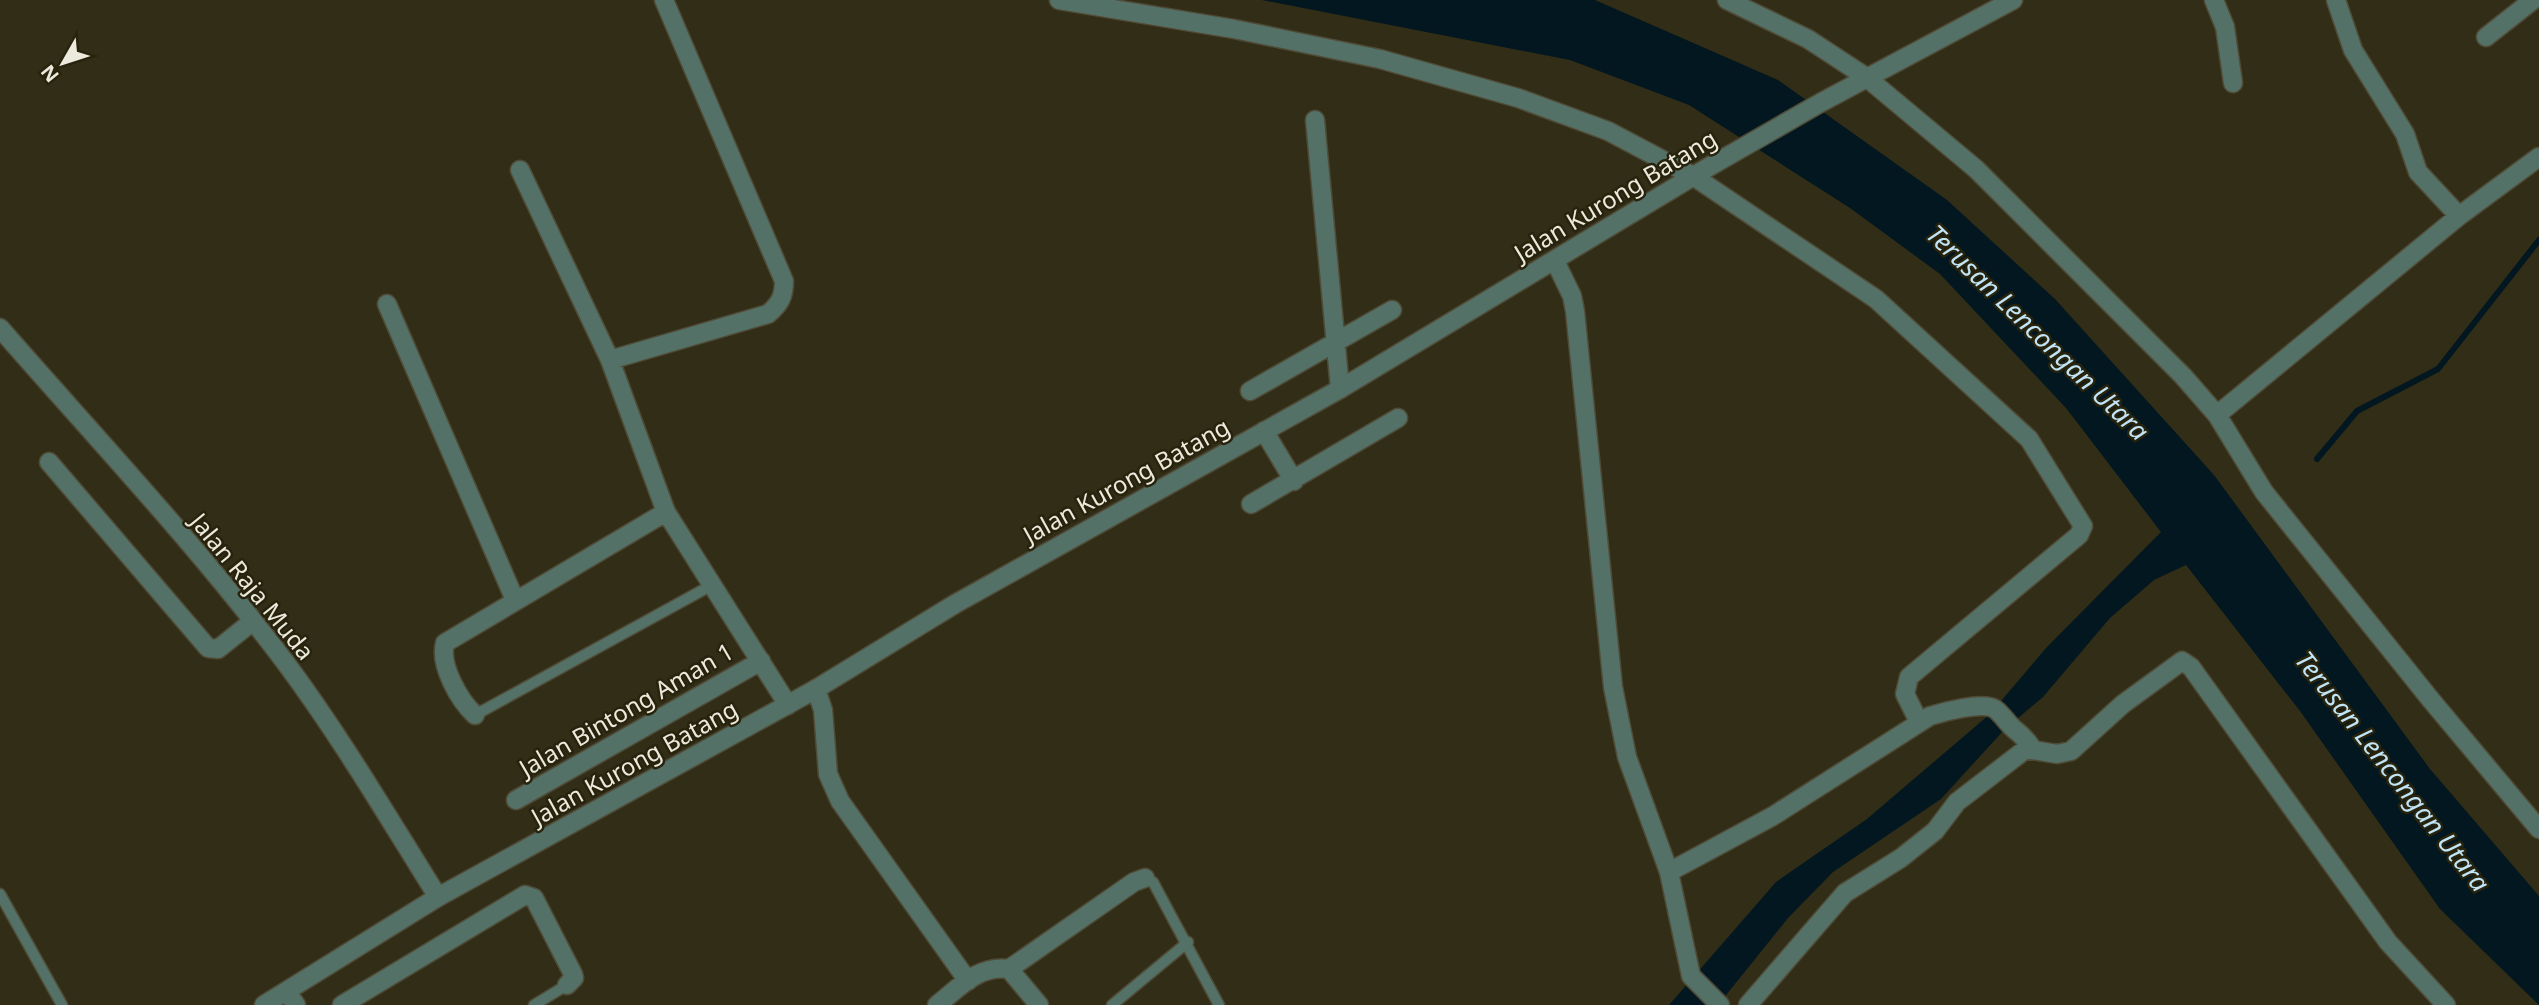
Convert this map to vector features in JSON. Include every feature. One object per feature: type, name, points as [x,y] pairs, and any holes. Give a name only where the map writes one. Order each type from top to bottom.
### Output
[{"type":"street","points":[[610,360],[768,314],[779,304],[784,291],[780,270],[664,0]]},
{"type":"street","points":[[1059,0],[1234,29],[1380,59],[1518,98],[1608,131],[1700,172],[1876,299],[2029,439],[2081,520],[2079,535],[1909,677],[1905,694],[1919,723]]},
{"type":"street","points":[[1727,0],[1808,39],[1867,78],[1976,169],[2183,376],[2217,415],[2264,492],[2431,700],[2539,829]]},
{"type":"street","name":"Jalan Kurong Batang","points":[[264,1005],[292,998],[438,897],[788,705],[955,604],[1339,389],[1700,172],[1820,103],[2013,0]]},
{"type":"street","points":[[2214,0],[2225,27],[2233,83]]},
{"type":"street","points":[[2336,0],[2353,50],[2404,134],[2418,172],[2459,216]]},
{"type":"street","points":[[2486,37],[2533,0]]},
{"type":"street","points":[[1315,120],[1339,389]]},
{"type":"street","points":[[2217,415],[2459,216],[2539,157]]},
{"type":"street","points":[[520,170],[610,360],[666,512],[788,705]]},
{"type":"street","points":[[1555,261],[1572,296],[1575,311],[1613,687],[1627,757],[1669,872],[1691,976],[1720,1005]]},
{"type":"street","points":[[387,304],[515,600]]},
{"type":"street","points":[[1250,391],[1392,310]]},
{"type":"street","name":"Jalan Raja Muda","points":[[0,328],[253,621],[354,765],[438,897]]},
{"type":"street","points":[[1251,505],[1398,418]]},
{"type":"street","points":[[1264,431],[1294,481]]},
{"type":"street","points":[[49,462],[208,648],[218,649],[253,621]]},
{"type":"street","points":[[475,715],[464,705],[446,665],[444,643],[666,512]]},
{"type":"street","name":"Jalan Bintong Aman 1","points":[[516,800],[761,660]]},
{"type":"street","points":[[1748,1005],[1845,893],[1901,858],[1935,831],[1957,802],[1977,784],[2021,751],[2032,748],[2056,754],[2071,751],[2123,704],[2177,663],[2187,663],[2388,942],[2446,1005]]},
{"type":"street","points":[[816,689],[823,709],[828,774],[840,801],[968,981]]},
{"type":"street","points":[[1669,872],[1773,816],[1919,723],[1947,710],[1987,706],[1994,708],[2015,730],[2023,733],[2032,748]]},
{"type":"street","points":[[937,1005],[981,971],[994,967],[1009,969],[1134,882],[1145,878]]},
{"type":"street","points":[[342,1005],[525,895],[534,898],[573,974],[574,978],[567,985]]},
{"type":"street","points":[[1009,969],[1039,1005]]},
{"type":"lane","points":[[475,715],[712,585]]},
{"type":"lane","points":[[1145,878],[1153,883],[1188,942],[1219,1005]]},
{"type":"lane","points":[[0,894],[62,1005]]},
{"type":"lane","points":[[1112,1005],[1188,942]]},
{"type":"lane","points":[[534,1005],[567,985]]},
{"type":"water","name":"Terusan Lencongan Utara","points":[[1262,0],[1595,0],[1778,80],[1947,200],[2055,299],[2214,475],[2430,769],[2539,896],[2539,1005],[2440,909],[2300,711],[2186,565],[2154,580],[2110,618],[2043,697],[2004,730],[1941,799],[1833,872],[1788,918],[1718,1005],[1669,1005],[1776,882],[1867,819],[1990,714],[2046,648],[2161,532],[2066,408],[1940,274],[1850,208],[1689,105],[1570,60]]},
{"type":"waterway","points":[[2317,459],[2357,411],[2438,369],[2539,240]]}]
